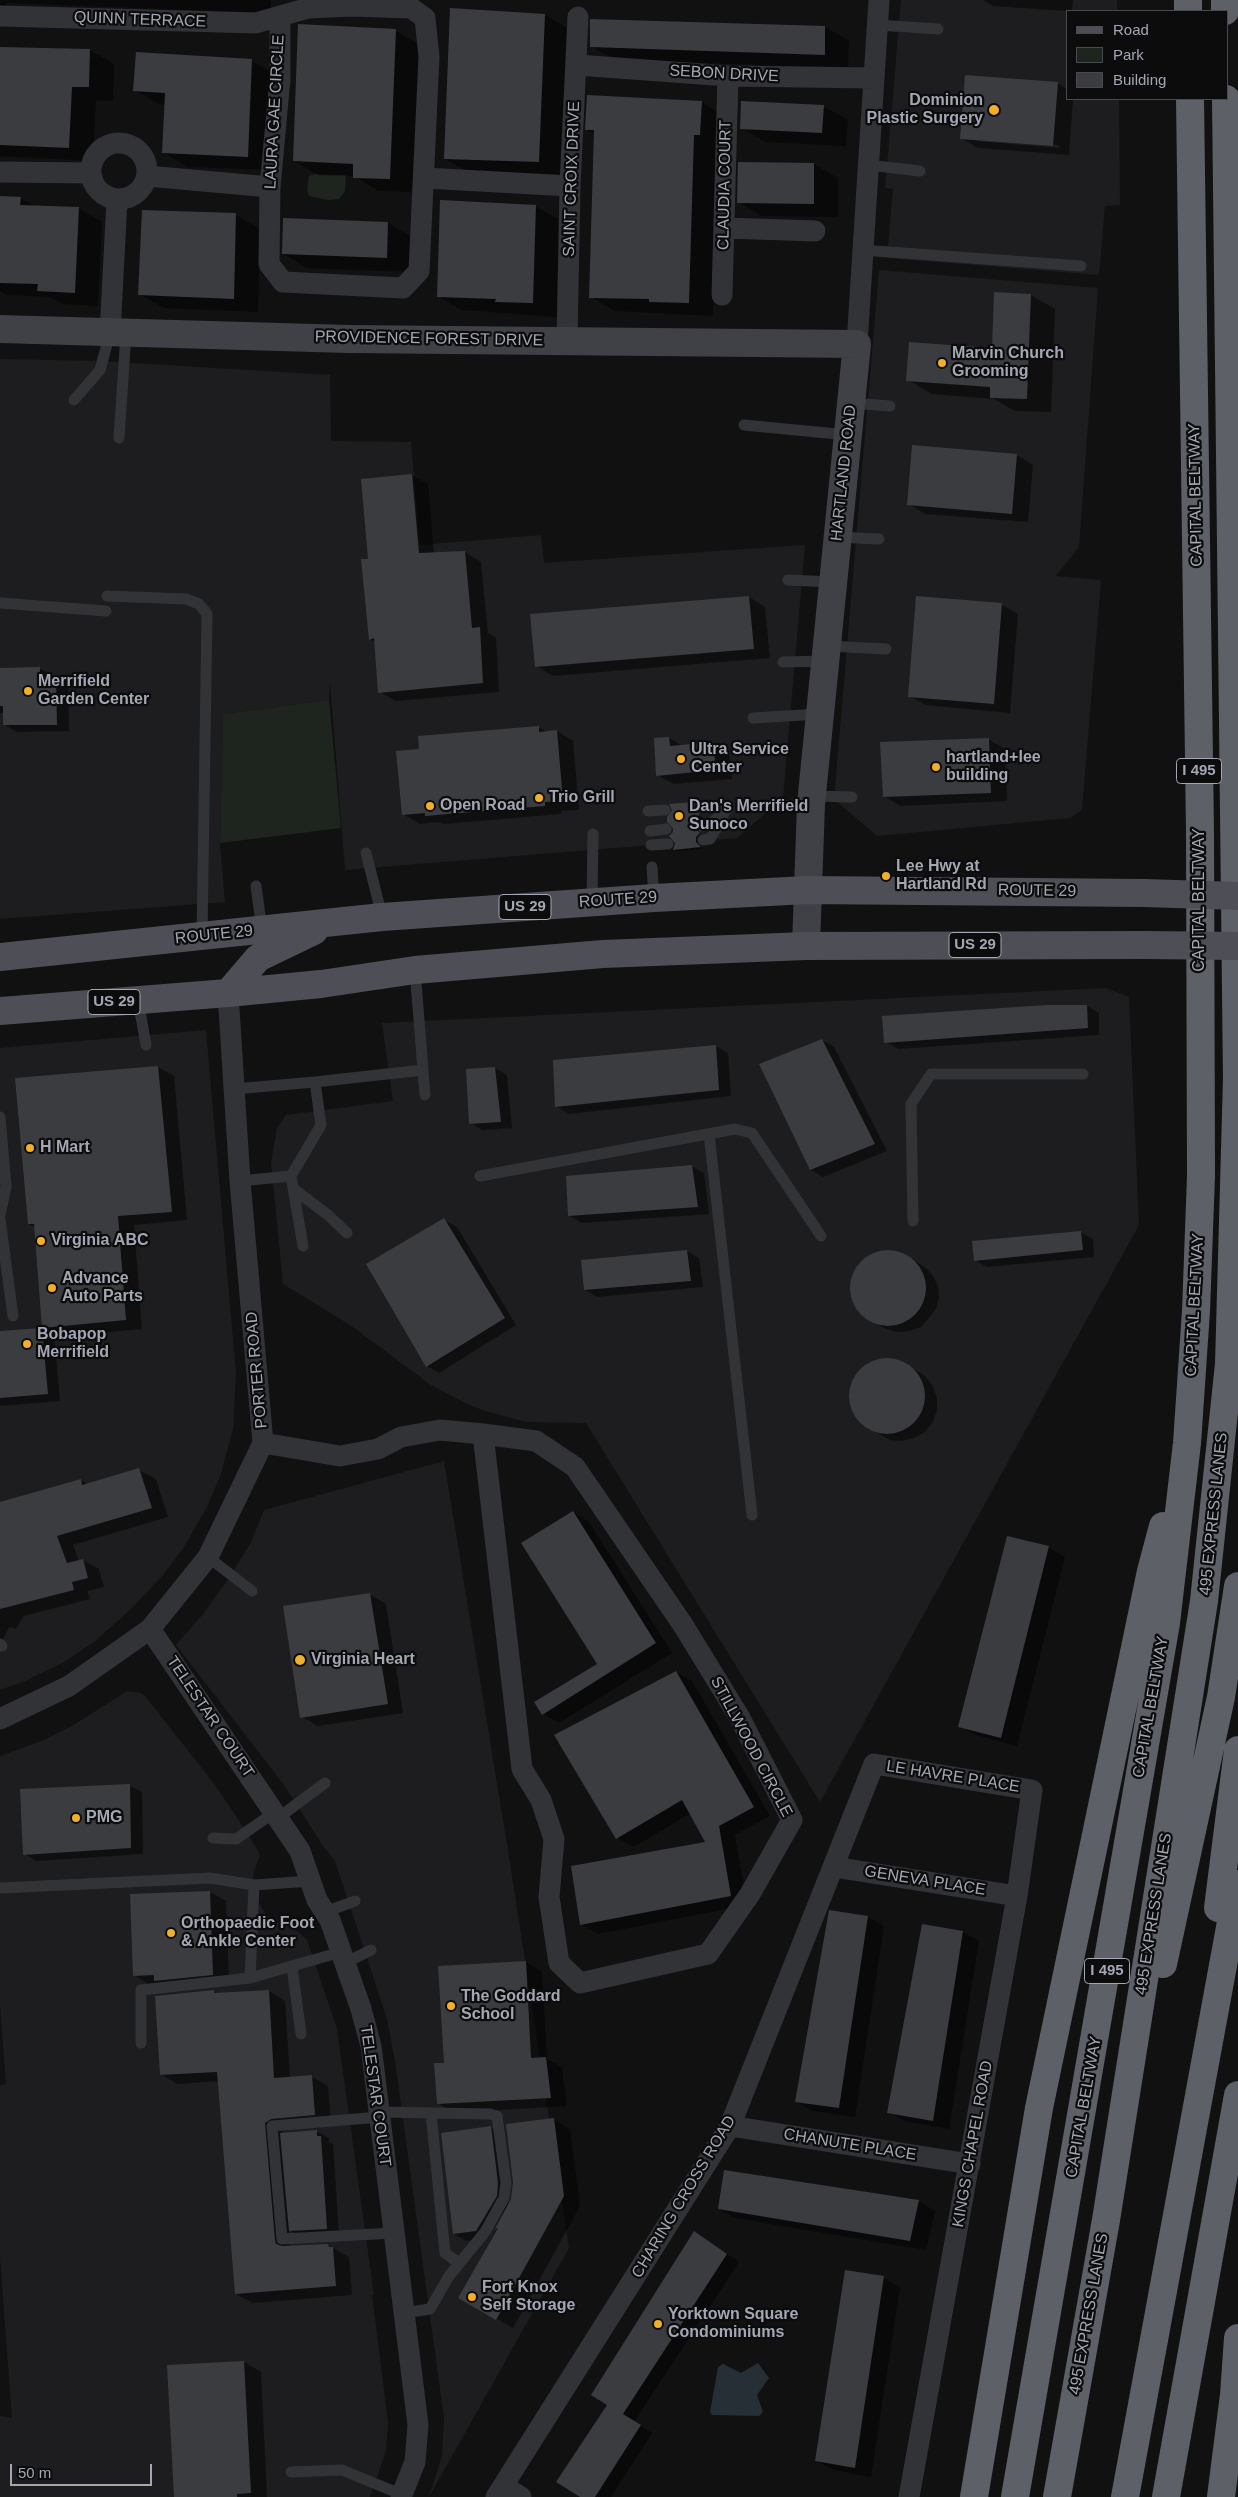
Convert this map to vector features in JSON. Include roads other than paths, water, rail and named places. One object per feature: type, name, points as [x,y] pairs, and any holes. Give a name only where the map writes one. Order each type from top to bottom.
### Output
[{"type":"highway","name":"CAPITAL BELTWAY","points":[[1015,2497],[1166,1623],[1187,1443],[1196,1311],[1201,1176],[1200,814],[1190,100]]},
{"type":"highway","name":"495 EXPRESS LANES","points":[[1057,2497],[1106,2220],[1204,1601],[1229,1364],[1237,1079],[1226,100]]},
{"type":"highway","points":[[974,2497],[1039,2108],[1151,1571],[1187,1443]]},
{"type":"highway","points":[[1106,2220],[1202,1796],[1222,1697],[1238,1586]]},
{"type":"highway","points":[[1188,2150],[1238,1750]]},
{"type":"highway","points":[[1125,2497],[1238,1884]]},
{"type":"highway","points":[[1166,2497],[1238,2095]]},
{"type":"highway","points":[[1221,2497],[1234,2395],[1238,2338]]},
{"type":"main road","name":"ROUTE 29","points":[[0,957],[382,917],[654,898],[807,890],[1238,896]]},
{"type":"main road","points":[[228,993],[258,958],[331,923]]},
{"type":"main road","name":"US 29","points":[[0,1011],[228,993],[321,984],[416,970],[603,954],[806,946],[1238,946]]},
{"type":"street","name":"HARTLAND ROAD","points":[[806,946],[811,800],[857,344],[879,0]]},
{"type":"street","name":"LAURA GAE CIRCLE","points":[[352,6],[411,8],[425,18],[429,57],[425,178],[419,272],[403,288],[283,282],[269,264],[270,187],[280,79],[280,16],[309,8],[352,6]]},
{"type":"street","name":"QUINN TERRACE","points":[[0,16],[256,23],[280,16]]},
{"type":"street","name":"SAINT CROIX DRIVE","points":[[567,340],[570,186],[578,17]]},
{"type":"street","name":"SEBON DRIVE","points":[[577,65],[728,76],[873,78]]},
{"type":"street","name":"CLAUDIA COURT","points":[[722,295],[728,76]]},
{"type":"street","points":[[120,143],[138,150],[147,166],[147,176],[140,190],[126,199],[117,200],[102,194],[92,181],[91,173],[96,155],[111,144],[120,143]]},
{"type":"street","points":[[0,172],[91,173]]},
{"type":"street","points":[[147,176],[270,187]]},
{"type":"street","points":[[425,178],[570,186]]},
{"type":"street","points":[[117,200],[118,333]]},
{"type":"street","points":[[725,228],[815,232]]},
{"type":"street","name":"PROVIDENCE FOREST DRIVE","points":[[0,329],[118,333],[857,344]]},
{"type":"street","name":"PORTER ROAD","points":[[0,1719],[69,1686],[150,1629],[208,1557],[263,1443],[240,1181],[228,993]]},
{"type":"street","name":"STILLWOOD CIRCLE","points":[[263,1443],[340,1456],[378,1449],[401,1436],[440,1430],[483,1434],[536,1442],[575,1467],[684,1625],[740,1718],[792,1820],[750,1894],[708,1954],[580,1983],[559,1963],[549,1897],[554,1839],[540,1800],[522,1769],[483,1434]]},
{"type":"street","name":"TELESTAR COURT","points":[[150,1629],[300,1851],[317,1900],[325,1912],[343,1957],[371,2046],[418,2438],[415,2462],[402,2496]]},
{"type":"street","name":"LE HAVRE PLACE","points":[[874,1764],[1032,1790]]},
{"type":"street","name":"CHARING CROSS ROAD","points":[[507,2493],[730,2126],[874,1764]]},
{"type":"street","name":"KINGS CHAPEL ROAD","points":[[909,2497],[1017,1896],[1032,1790]]},
{"type":"street","name":"GENEVA PLACE","points":[[834,1867],[1017,1896]]},
{"type":"street","name":"CHANUTE PLACE","points":[[730,2126],[970,2164]]},
{"type":"lane","points":[[878,25],[938,29]]},
{"type":"lane","points":[[868,165],[920,171]]},
{"type":"lane","points":[[862,250],[1081,266]]},
{"type":"lane","points":[[74,400],[100,370],[118,333]]},
{"type":"lane","points":[[118,333],[119,438]]},
{"type":"lane","points":[[851,403],[890,406]]},
{"type":"lane","points":[[744,425],[848,435]]},
{"type":"lane","points":[[838,537],[879,539]]},
{"type":"lane","points":[[788,580],[833,582]]},
{"type":"lane","points":[[107,596],[186,599],[199,604],[207,614],[202,936]]},
{"type":"lane","points":[[0,603],[106,611]]},
{"type":"lane","points":[[783,662],[826,654],[886,649]]},
{"type":"lane","points":[[753,718],[820,714]]},
{"type":"lane","points":[[765,806],[852,797]]},
{"type":"lane","points":[[699,806],[728,809]]},
{"type":"lane","points":[[701,826],[709,825],[728,809]]},
{"type":"lane","points":[[703,840],[710,840],[728,809]]},
{"type":"lane","points":[[648,811],[665,810]]},
{"type":"lane","points":[[650,831],[666,829]]},
{"type":"lane","points":[[592,834],[592,902]]},
{"type":"lane","points":[[651,846],[668,844]]},
{"type":"lane","points":[[366,853],[382,917]]},
{"type":"lane","points":[[652,867],[654,898]]},
{"type":"lane","points":[[256,886],[262,930]]},
{"type":"lane","points":[[416,970],[425,1095]]},
{"type":"lane","points":[[138,1000],[146,1045]]},
{"type":"lane","points":[[234,1089],[423,1070]]},
{"type":"lane","points":[[913,1221],[911,1104],[930,1074],[1083,1074]]},
{"type":"lane","points":[[303,1246],[295,1190],[291,1176],[321,1125],[315,1082]]},
{"type":"lane","points":[[0,1117],[6,1187],[0,1215]]},
{"type":"lane","points":[[480,1176],[735,1129],[752,1133],[821,1236]]},
{"type":"lane","points":[[709,1134],[752,1514]]},
{"type":"lane","points":[[240,1181],[291,1176]]},
{"type":"lane","points":[[295,1190],[328,1215],[347,1233]]},
{"type":"lane","points":[[0,1219],[13,1316]]},
{"type":"lane","points":[[208,1557],[252,1591]]},
{"type":"lane","points":[[213,1838],[236,1839],[325,1783]]},
{"type":"lane","points":[[1,1888],[210,1878],[254,1885],[311,1881]]},
{"type":"lane","points":[[250,1978],[254,1885]]},
{"type":"lane","points":[[325,1912],[355,1901]]},
{"type":"lane","points":[[141,2043],[141,1990],[250,1978],[371,1950]]},
{"type":"lane","points":[[292,1968],[301,2034]]},
{"type":"lane","points":[[431,2113],[445,2252],[459,2263]]},
{"type":"lane","points":[[394,2233],[282,2239],[272,2126],[379,2114],[431,2113],[490,2114],[497,2116],[506,2183],[504,2198],[485,2232],[449,2276],[430,2310],[404,2313]]},
{"type":"lane","points":[[291,2472],[342,2470],[402,2496]]},
{"type":"place","name":"Dominion Plastic Surgery","points":[[994,110]]},
{"type":"place","name":"Marvin Church Grooming","points":[[942,363]]},
{"type":"place","name":"Merrifield Garden Center","points":[[28,691]]},
{"type":"place","name":"Ultra Service Center","points":[[681,759]]},
{"type":"place","name":"hartland+lee building","points":[[936,767]]},
{"type":"place","name":"Trio Grill","points":[[539,798]]},
{"type":"place","name":"Open Road","points":[[430,806]]},
{"type":"place","name":"Dan's Merrifield Sunoco","points":[[679,816]]},
{"type":"place","name":"Lee Hwy at Hartland Rd","points":[[886,876]]},
{"type":"place","name":"H Mart","points":[[30,1148]]},
{"type":"place","name":"Virginia ABC","points":[[41,1241]]},
{"type":"place","name":"Advance Auto Parts","points":[[52,1288]]},
{"type":"place","name":"Bobapop Merrifield","points":[[27,1344]]},
{"type":"place","name":"Virginia Heart","points":[[300,1660]]},
{"type":"place","name":"PMG","points":[[76,1818]]},
{"type":"place","name":"Orthopaedic Foot & Ankle Center","points":[[171,1933]]},
{"type":"place","name":"The Goddard School","points":[[451,2006]]},
{"type":"place","name":"Fort Knox Self Storage","points":[[472,2297]]},
{"type":"place","name":"Yorktown Square Condominiums","points":[[658,2324]]}]
